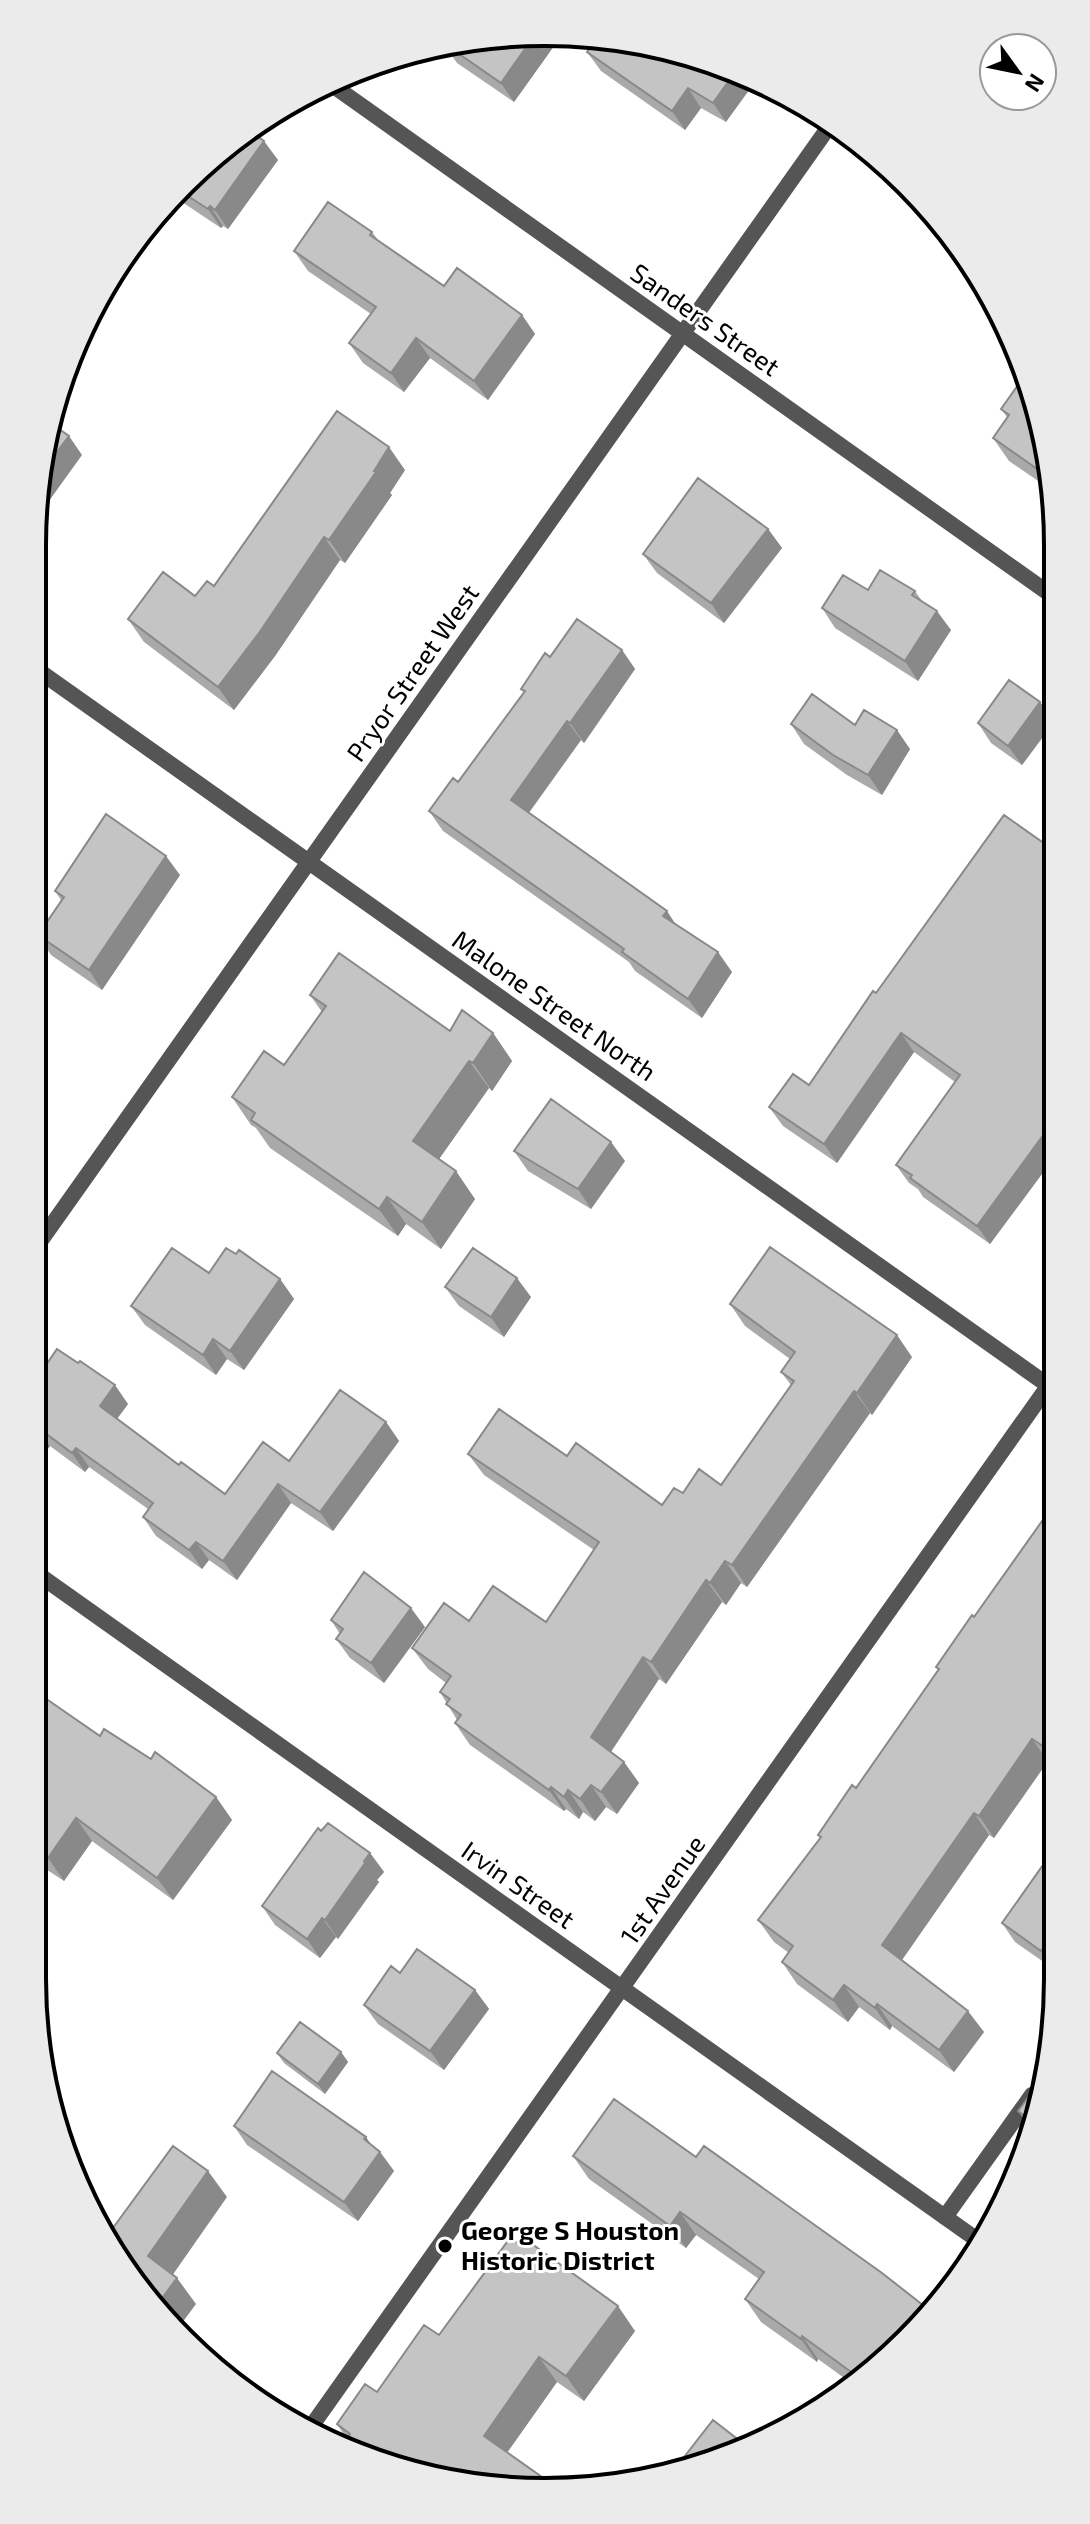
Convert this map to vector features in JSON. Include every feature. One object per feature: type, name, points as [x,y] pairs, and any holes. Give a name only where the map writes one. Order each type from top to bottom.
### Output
[{"type":"street","name":"Sanders Street","points":[[340,90],[1044,590]]},
{"type":"street","name":"Pryor Street West","points":[[46,1233],[825,132]]},
{"type":"street","name":"Malone Street North","points":[[46,676],[1044,1375]]},
{"type":"street","name":"1st Avenue","points":[[315,2422],[1044,1392]]},
{"type":"street","name":"Irvin Street","points":[[46,1580],[972,2236]]},
{"type":"street","points":[[945,2217],[1029,2098]]},
{"type":"building","points":[[527,47],[501,83],[459,54]]},
{"type":"building","points":[[590,48],[642,56],[729,81],[713,103],[688,88],[672,111],[587,52]]},
{"type":"building","points":[[258,137],[264,141],[215,210],[210,206],[208,209],[188,196],[241,149]]},
{"type":"building","points":[[328,202],[444,286],[457,268],[522,315],[474,381],[416,338],[391,373],[349,343],[376,307],[294,251]]},
{"type":"building","points":[[1018,385],[1038,470],[993,438],[1009,415],[1001,409]]},
{"type":"building","points":[[337,411],[389,447],[376,472],[329,540],[324,537],[218,687],[128,619],[163,572],[195,596],[207,581],[214,586]]},
{"type":"building","points":[[60,430],[69,436],[55,455]]},
{"type":"building","points":[[698,478],[768,529],[711,603],[643,554]]},
{"type":"building","points":[[880,570],[915,591],[912,595],[937,611],[905,661],[822,608],[843,575],[868,590]]},
{"type":"building","points":[[577,619],[622,650],[511,800],[667,911],[663,916],[718,952],[688,999],[622,952],[624,949],[429,811],[453,778],[458,782],[525,691],[521,689],[545,653],[550,657]]},
{"type":"building","points":[[1009,680],[1040,702],[1008,746],[978,723]]},
{"type":"building","points":[[812,694],[855,725],[864,710],[897,730],[868,775],[833,755],[791,724]]},
{"type":"building","points":[[106,814],[166,856],[89,970],[46,940],[46,923],[64,897],[55,891]]},
{"type":"building","points":[[1004,815],[1044,843],[1044,1134],[977,1226],[896,1165],[960,1075],[901,1033],[824,1144],[769,1107],[793,1074],[809,1085],[873,991],[876,993]]},
{"type":"building","points":[[339,953],[450,1031],[462,1010],[493,1033],[473,1063],[469,1061],[413,1141],[456,1171],[422,1222],[387,1197],[379,1209],[251,1120],[255,1113],[232,1097],[264,1051],[284,1065],[326,1006],[310,995]]},
{"type":"building","points":[[551,1099],[611,1142],[578,1189],[514,1151]]},
{"type":"building","points":[[770,1247],[897,1335],[732,1565],[725,1561],[710,1583],[706,1580],[651,1662],[643,1657],[591,1737],[624,1762],[601,1792],[591,1785],[580,1799],[568,1790],[564,1797],[551,1787],[549,1790],[455,1723],[461,1715],[446,1704],[450,1699],[440,1692],[451,1676],[412,1648],[444,1603],[469,1621],[493,1586],[546,1622],[599,1542],[468,1454],[499,1409],[567,1456],[576,1443],[662,1505],[674,1488],[683,1493],[699,1469],[721,1485],[794,1381],[781,1372],[795,1352],[730,1304]]},
{"type":"building","points":[[172,1248],[209,1273],[226,1248],[236,1254],[239,1250],[280,1279],[230,1351],[213,1339],[203,1355],[131,1306]]},
{"type":"building","points":[[473,1248],[517,1278],[491,1317],[445,1287]]},
{"type":"building","points":[[57,1349],[115,1385],[100,1406],[179,1465],[181,1462],[225,1494],[263,1442],[289,1461],[340,1390],[386,1422],[320,1512],[278,1484],[223,1561],[196,1542],[189,1550],[143,1517],[153,1503],[76,1448],[72,1453],[46,1434],[46,1365]]},
{"type":"building","points":[[1044,1518],[1044,1747],[1032,1739],[979,1816],[974,1813],[882,1945],[968,2011],[939,2050],[877,2004],[875,2008],[844,1985],[833,2000],[782,1962],[793,1946],[758,1920],[821,1837],[818,1835],[852,1785],[856,1788],[939,1669],[936,1667],[972,1615],[974,1617]]},
{"type":"building","points":[[364,1572],[411,1608],[371,1663],[336,1639],[343,1629],[331,1620]]},
{"type":"building","points":[[46,1699],[100,1736],[104,1729],[151,1759],[155,1752],[216,1797],[157,1878],[76,1818],[48,1858]]},
{"type":"building","points":[[328,1823],[370,1853],[325,1920],[322,1918],[307,1939],[262,1906],[318,1828],[321,1831]]},
{"type":"building","points":[[1044,1864],[1044,1947],[1041,1951],[1002,1923]]},
{"type":"building","points":[[417,1949],[475,1990],[430,2051],[364,2005],[391,1966],[400,1973]]},
{"type":"building","points":[[300,2022],[341,2052],[318,2084],[277,2053]]},
{"type":"building","points":[[272,2071],[366,2137],[364,2139],[380,2152],[344,2202],[234,2126]]},
{"type":"building","points":[[1030,2095],[1025,2116],[1018,2111]]},
{"type":"building","points":[[614,2099],[696,2157],[704,2146],[923,2305],[898,2332],[852,2373],[745,2299],[764,2272],[680,2212],[670,2226],[573,2156]]},
{"type":"building","points":[[173,2146],[208,2171],[148,2256],[177,2278],[162,2298],[113,2228]]},
{"type":"building","points":[[510,2238],[523,2247],[528,2241],[618,2306],[566,2376],[539,2357],[484,2436],[543,2478],[480,2474],[416,2461],[348,2437],[350,2434],[337,2424],[365,2384],[377,2392],[424,2325],[439,2335]]},
{"type":"building","points":[[713,2420],[738,2439],[705,2452],[683,2458]]},
{"type":"place","name":"George S Houston Historic District","points":[[445,2246]]}]
